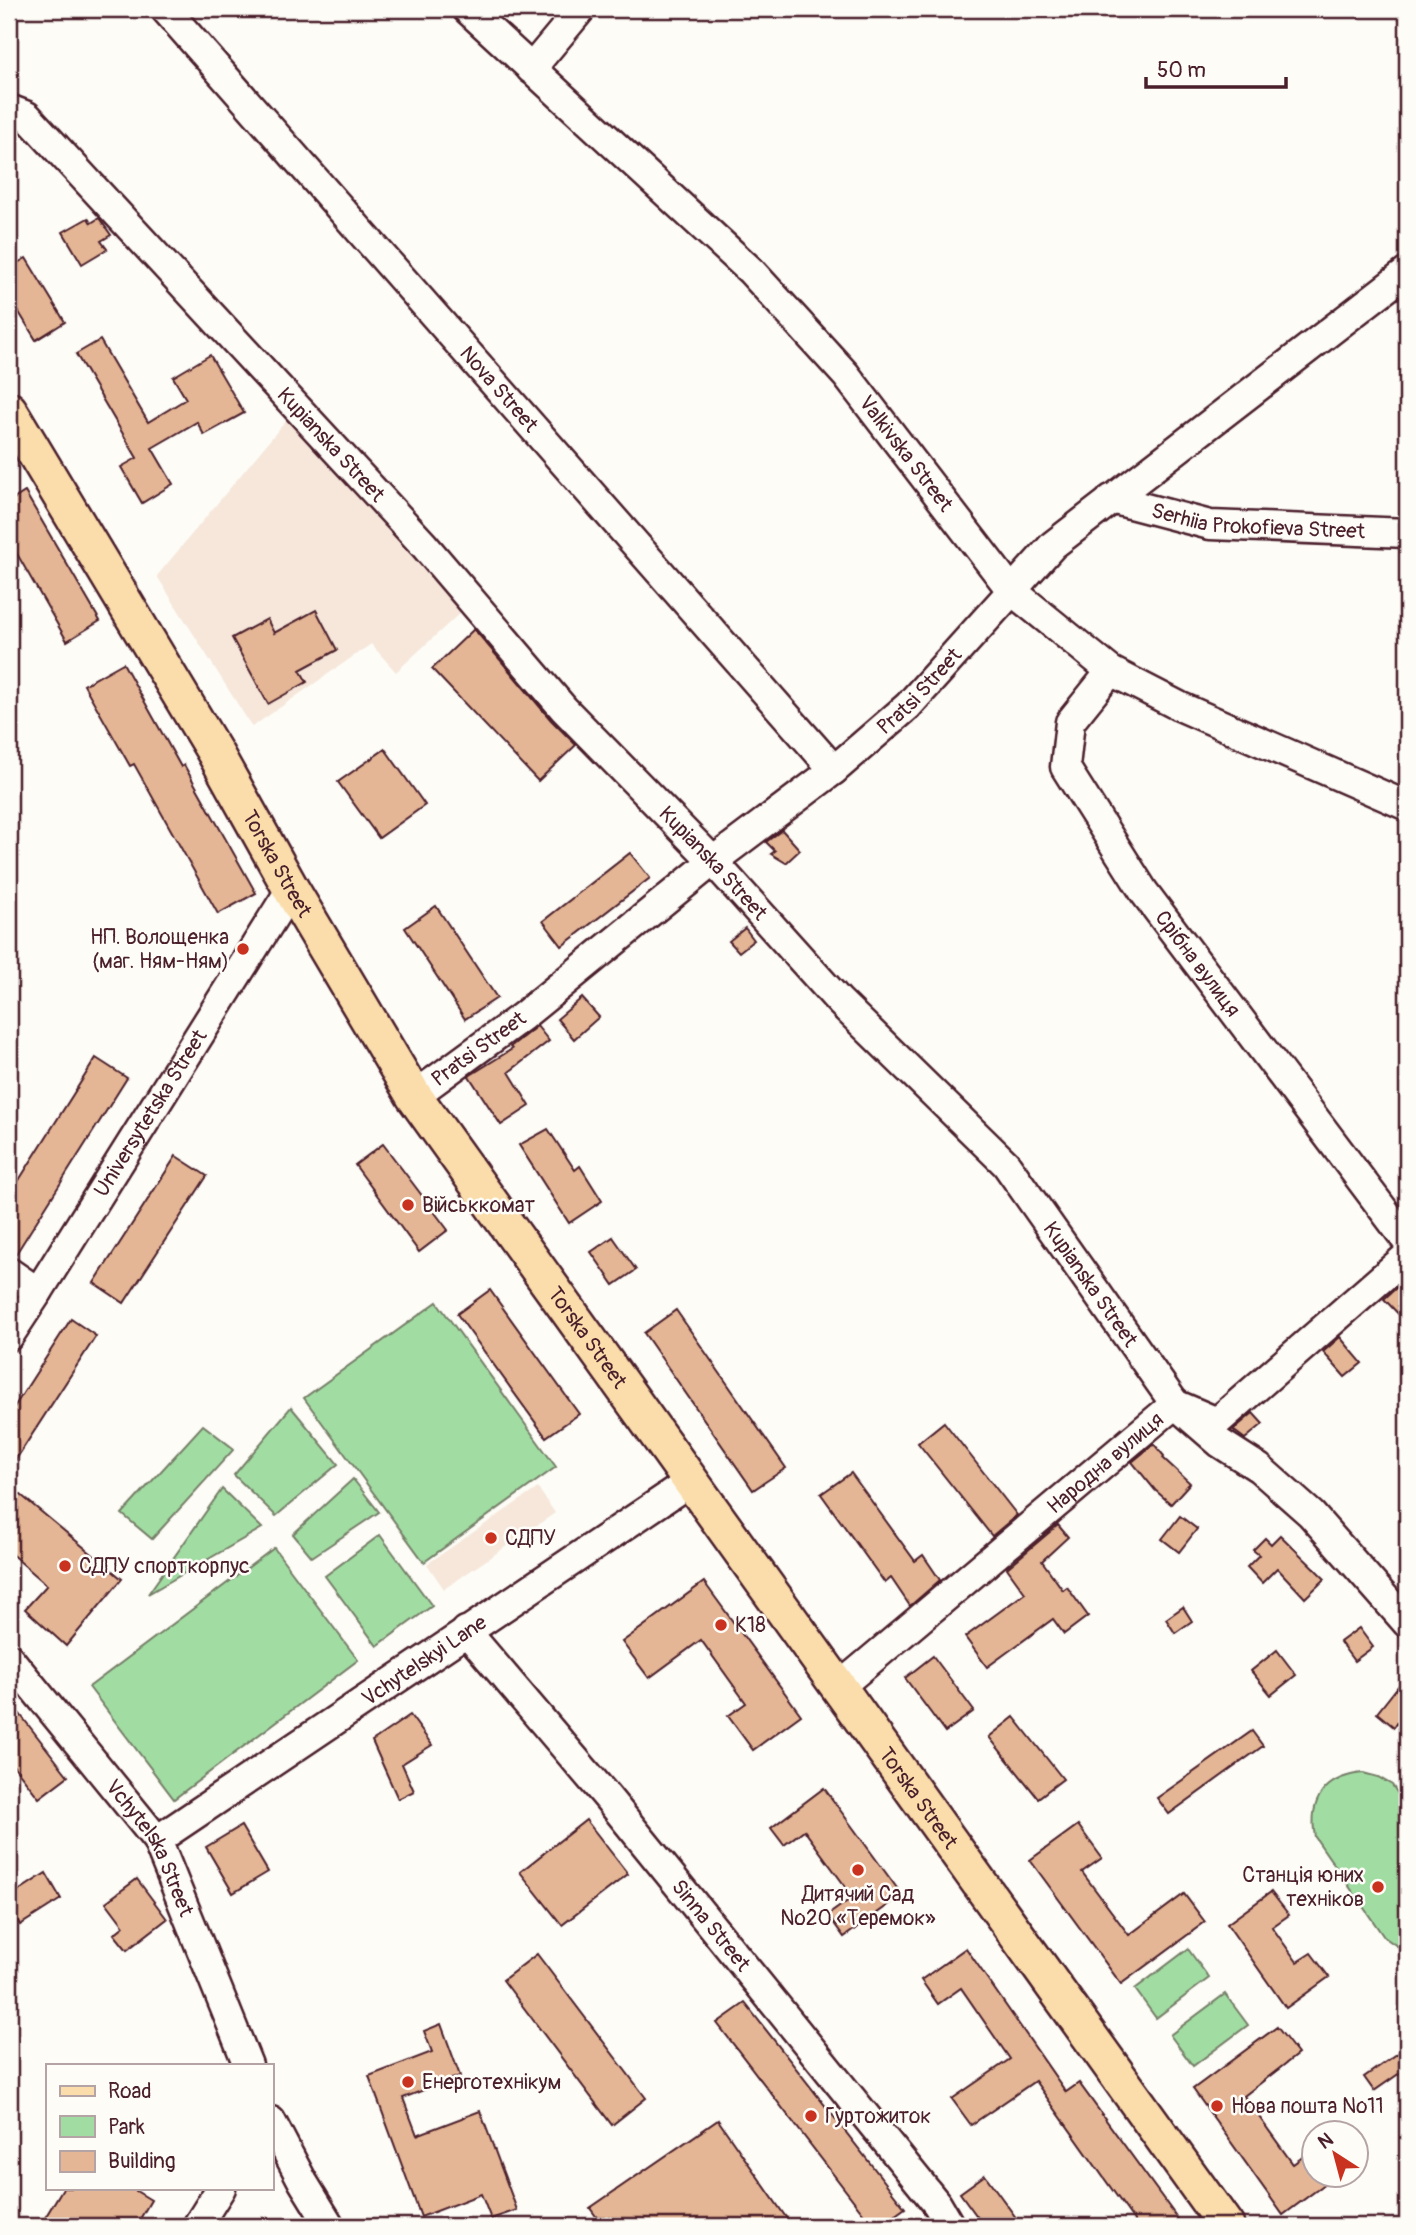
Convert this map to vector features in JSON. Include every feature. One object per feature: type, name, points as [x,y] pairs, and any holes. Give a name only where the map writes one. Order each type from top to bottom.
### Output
[{"type":"main road","name":"Torska Street","points":[[9,410],[214,751],[291,889],[414,1096],[1226,2226]]},
{"type":"street","name":"Nova Street","points":[[165,9],[834,770]]},
{"type":"street","name":"Valkivska Street","points":[[467,9],[759,281],[846,375],[1011,590],[1111,671],[1179,706],[1407,806]]},
{"type":"street","points":[[531,69],[581,9]]},
{"type":"street","name":"Kupianska Street","points":[[9,109],[27,116],[424,545],[564,709],[713,861],[839,1001],[1006,1164],[1175,1404],[1220,1443],[1259,1468],[1311,1514],[1407,1623]]},
{"type":"street","name":"Pratsi Street","points":[[414,1096],[523,1016],[713,861],[834,770],[908,706],[1053,545],[1407,272]]},
{"type":"street","name":"Serhiia Prokofieva Street","points":[[1111,499],[1210,525],[1407,533]]},
{"type":"street","name":"Срібна вулиця","points":[[1111,671],[1070,723],[1065,767],[1144,892],[1407,1241]]},
{"type":"street","name":"Universytetska Street","points":[[9,1336],[291,889]]},
{"type":"street","name":"Народна вулиця","points":[[839,1687],[1175,1404],[1217,1422],[1407,1256]]},
{"type":"street","points":[[9,1272],[38,1292]]},
{"type":"street","name":"Vchytelskyi Lane","points":[[157,1840],[691,1481]]},
{"type":"street","name":"Sinna Street","points":[[466,1630],[607,1797],[937,2204],[950,2226]]},
{"type":"street","name":"Vchytelska Street","points":[[9,1658],[157,1840],[248,2064]]},
{"type":"street","points":[[273,2125],[330,2226]]},
{"type":"street","points":[[197,2226],[220,2190]]},
{"type":"shaded area","points":[[289,417],[462,611],[396,672],[371,644],[252,727],[157,576]]},
{"type":"shaded area","name":"СДПУ","points":[[538,1488],[555,1513],[444,1589],[427,1564]]},
{"type":"green space","points":[[437,1302],[556,1467],[424,1562],[304,1398]]},
{"type":"green space","points":[[291,1407],[338,1464],[276,1516],[234,1475]]},
{"type":"green space","points":[[203,1425],[234,1449],[152,1539],[122,1514]]},
{"type":"green space","points":[[353,1479],[379,1512],[312,1557],[293,1534]]},
{"type":"green space","points":[[222,1489],[262,1528],[148,1594]]},
{"type":"green space","points":[[380,1535],[432,1606],[377,1646],[325,1576]]},
{"type":"green space","points":[[274,1548],[358,1660],[174,1799],[89,1687]]},
{"type":"green space","name":"Станцiя юних технiков","points":[[1363,1773],[1392,1785],[1407,1807],[1407,1948],[1397,1946],[1384,1937],[1315,1837],[1314,1812],[1322,1792],[1338,1779]]},
{"type":"green space","points":[[1188,1949],[1209,1978],[1156,2018],[1135,1989]]},
{"type":"green space","points":[[1225,1994],[1248,2025],[1193,2066],[1170,2035]]},
{"type":"building","points":[[88,218],[91,223],[99,218],[111,235],[101,241],[107,249],[82,264],[63,232]]},
{"type":"building","points":[[26,258],[65,322],[36,340],[9,296],[9,268]]},
{"type":"building","points":[[100,340],[148,422],[186,399],[173,377],[210,355],[244,413],[204,435],[197,422],[152,448],[173,484],[142,503],[121,467],[137,458],[76,354]]},
{"type":"building","points":[[25,492],[100,621],[67,641],[9,540],[9,502]]},
{"type":"building","points":[[316,610],[337,650],[300,670],[307,682],[268,704],[232,638],[267,619],[274,633]]},
{"type":"building","points":[[474,629],[551,720],[576,745],[538,781],[432,669]]},
{"type":"building","points":[[123,663],[256,893],[218,914],[134,764],[130,766],[84,685]]},
{"type":"building","points":[[385,749],[425,805],[379,838],[338,782]]},
{"type":"building","points":[[782,830],[800,850],[786,863],[771,854],[775,851],[766,842]]},
{"type":"building","points":[[630,853],[650,878],[562,946],[543,921]]},
{"type":"building","points":[[436,906],[497,998],[465,1019],[405,928]]},
{"type":"building","points":[[745,928],[754,940],[739,952],[729,941]]},
{"type":"building","points":[[582,998],[599,1017],[574,1039],[557,1019]]},
{"type":"building","points":[[537,1026],[549,1041],[509,1072],[530,1106],[501,1125],[469,1076],[512,1049],[510,1047]]},
{"type":"building","points":[[96,1058],[127,1078],[14,1257],[9,1256],[9,1196]]},
{"type":"building","points":[[548,1129],[575,1170],[580,1166],[602,1201],[569,1223],[519,1145]]},
{"type":"building","points":[[383,1144],[448,1230],[419,1252],[355,1165]]},
{"type":"building","points":[[176,1156],[207,1176],[124,1303],[94,1283]]},
{"type":"building","points":[[613,1237],[636,1270],[614,1285],[591,1252]]},
{"type":"building","points":[[1407,1278],[1407,1323],[1384,1299]]},
{"type":"building","points":[[490,1290],[579,1414],[546,1437],[457,1314]]},
{"type":"building","points":[[676,1310],[786,1468],[753,1490],[644,1333]]},
{"type":"building","points":[[71,1319],[96,1336],[9,1470],[9,1415]]},
{"type":"building","points":[[1340,1337],[1362,1363],[1345,1377],[1323,1352]]},
{"type":"building","points":[[1253,1413],[1263,1424],[1245,1439],[1233,1430]]},
{"type":"building","points":[[944,1422],[1017,1515],[992,1536],[918,1443]]},
{"type":"building","points":[[1154,1444],[1163,1458],[1190,1483],[1171,1504],[1155,1490],[1132,1462]]},
{"type":"building","points":[[851,1473],[915,1561],[923,1555],[940,1580],[910,1606],[891,1578],[885,1583],[821,1494]]},
{"type":"building","name":"СДПУ спорткорпус","points":[[9,1485],[122,1579],[66,1646],[25,1609],[47,1585],[9,1552]]},
{"type":"building","points":[[1180,1516],[1197,1529],[1179,1552],[1162,1539]]},
{"type":"building","points":[[1058,1525],[1068,1537],[1042,1561],[1063,1590],[1067,1587],[1088,1616],[1064,1634],[1053,1619],[987,1667],[965,1637],[1025,1593],[1007,1568]]},
{"type":"building","points":[[1280,1535],[1325,1579],[1305,1598],[1277,1568],[1262,1583],[1247,1567],[1259,1555],[1253,1550],[1265,1538],[1271,1544]]},
{"type":"building","points":[[704,1582],[801,1715],[753,1750],[728,1716],[746,1703],[701,1640],[649,1678],[622,1642]]},
{"type":"building","points":[[1183,1607],[1192,1621],[1175,1633],[1166,1619]]},
{"type":"building","points":[[1359,1628],[1373,1647],[1354,1661],[1340,1642]]},
{"type":"building","points":[[1277,1650],[1296,1675],[1271,1695],[1251,1671]]},
{"type":"building","points":[[933,1656],[974,1711],[945,1732],[905,1678]]},
{"type":"building","points":[[1407,1675],[1407,1711],[1394,1727],[1377,1713]]},
{"type":"building","points":[[9,1700],[68,1776],[39,1798],[9,1760]]},
{"type":"building","points":[[410,1715],[432,1745],[402,1764],[414,1791],[398,1799],[372,1741]]},
{"type":"building","points":[[1014,1717],[1063,1779],[1038,1798],[989,1737]]},
{"type":"building","points":[[1252,1731],[1263,1746],[1169,1814],[1157,1798]]},
{"type":"building","name":"Дитячий Сад №20 «Теремок»","points":[[824,1788],[902,1895],[844,1937],[828,1915],[853,1897],[804,1830],[784,1845],[771,1828]]},
{"type":"building","points":[[586,1820],[628,1874],[562,1925],[520,1872]]},
{"type":"building","points":[[1078,1825],[1102,1858],[1082,1872],[1129,1935],[1184,1894],[1205,1922],[1121,1984],[1030,1860]]},
{"type":"building","points":[[241,1826],[268,1872],[233,1893],[206,1847]]},
{"type":"building","points":[[46,1873],[61,1899],[20,1925],[9,1905],[9,1897]]},
{"type":"building","points":[[137,1879],[167,1919],[127,1950],[114,1934],[124,1926],[106,1902]]},
{"type":"building","points":[[1271,1892],[1289,1915],[1272,1927],[1297,1962],[1311,1953],[1329,1977],[1286,2008],[1227,1924]]},
{"type":"building","points":[[966,1948],[1066,2092],[1079,2083],[1183,2226],[1138,2226],[1035,2081],[971,2125],[952,2099],[1010,2059],[961,1988],[938,2004],[921,1980]]},
{"type":"building","points":[[537,1954],[646,2098],[612,2125],[503,1980]]},
{"type":"building","name":"Гуртожиток","points":[[745,2003],[905,2208],[880,2226],[873,2226],[717,2023]]},
{"type":"building","points":[[441,2024],[460,2076],[403,2098],[417,2135],[480,2111],[517,2210],[491,2219],[481,2194],[421,2217],[369,2076],[432,2052],[424,2031]]},
{"type":"building","points":[[1277,2027],[1298,2054],[1244,2096],[1293,2164],[1300,2159],[1300,2190],[1317,2190],[1283,2215],[1193,2089]]},
{"type":"building","points":[[1407,2047],[1407,2068],[1374,2091],[1364,2077]]},
{"type":"building","points":[[718,2120],[792,2226],[603,2226],[590,2208]]},
{"type":"building","points":[[985,2175],[1022,2226],[984,2226],[960,2193]]},
{"type":"building","points":[[62,2190],[134,2190],[151,2200],[136,2226],[40,2226]]},
{"type":"place","name":"НП. Волощенка (маг. Ням-Ням)","points":[[243,949]]},
{"type":"place","name":"Військкомат","points":[[408,1205]]},
{"type":"place","name":"СДПУ","points":[[491,1538]]},
{"type":"place","name":"СДПУ спорткорпус","points":[[65,1566]]},
{"type":"place","name":"К18","points":[[721,1625]]},
{"type":"place","name":"Дитячий Сад №20 «Теремок»","points":[[858,1870]]},
{"type":"place","name":"Станцiя юних технiков","points":[[1378,1887]]},
{"type":"place","name":"Енерготехнікум","points":[[408,2082]]},
{"type":"place","name":"Нова пошта №11","points":[[1217,2106]]},
{"type":"place","name":"Гуртожиток","points":[[811,2116]]}]
